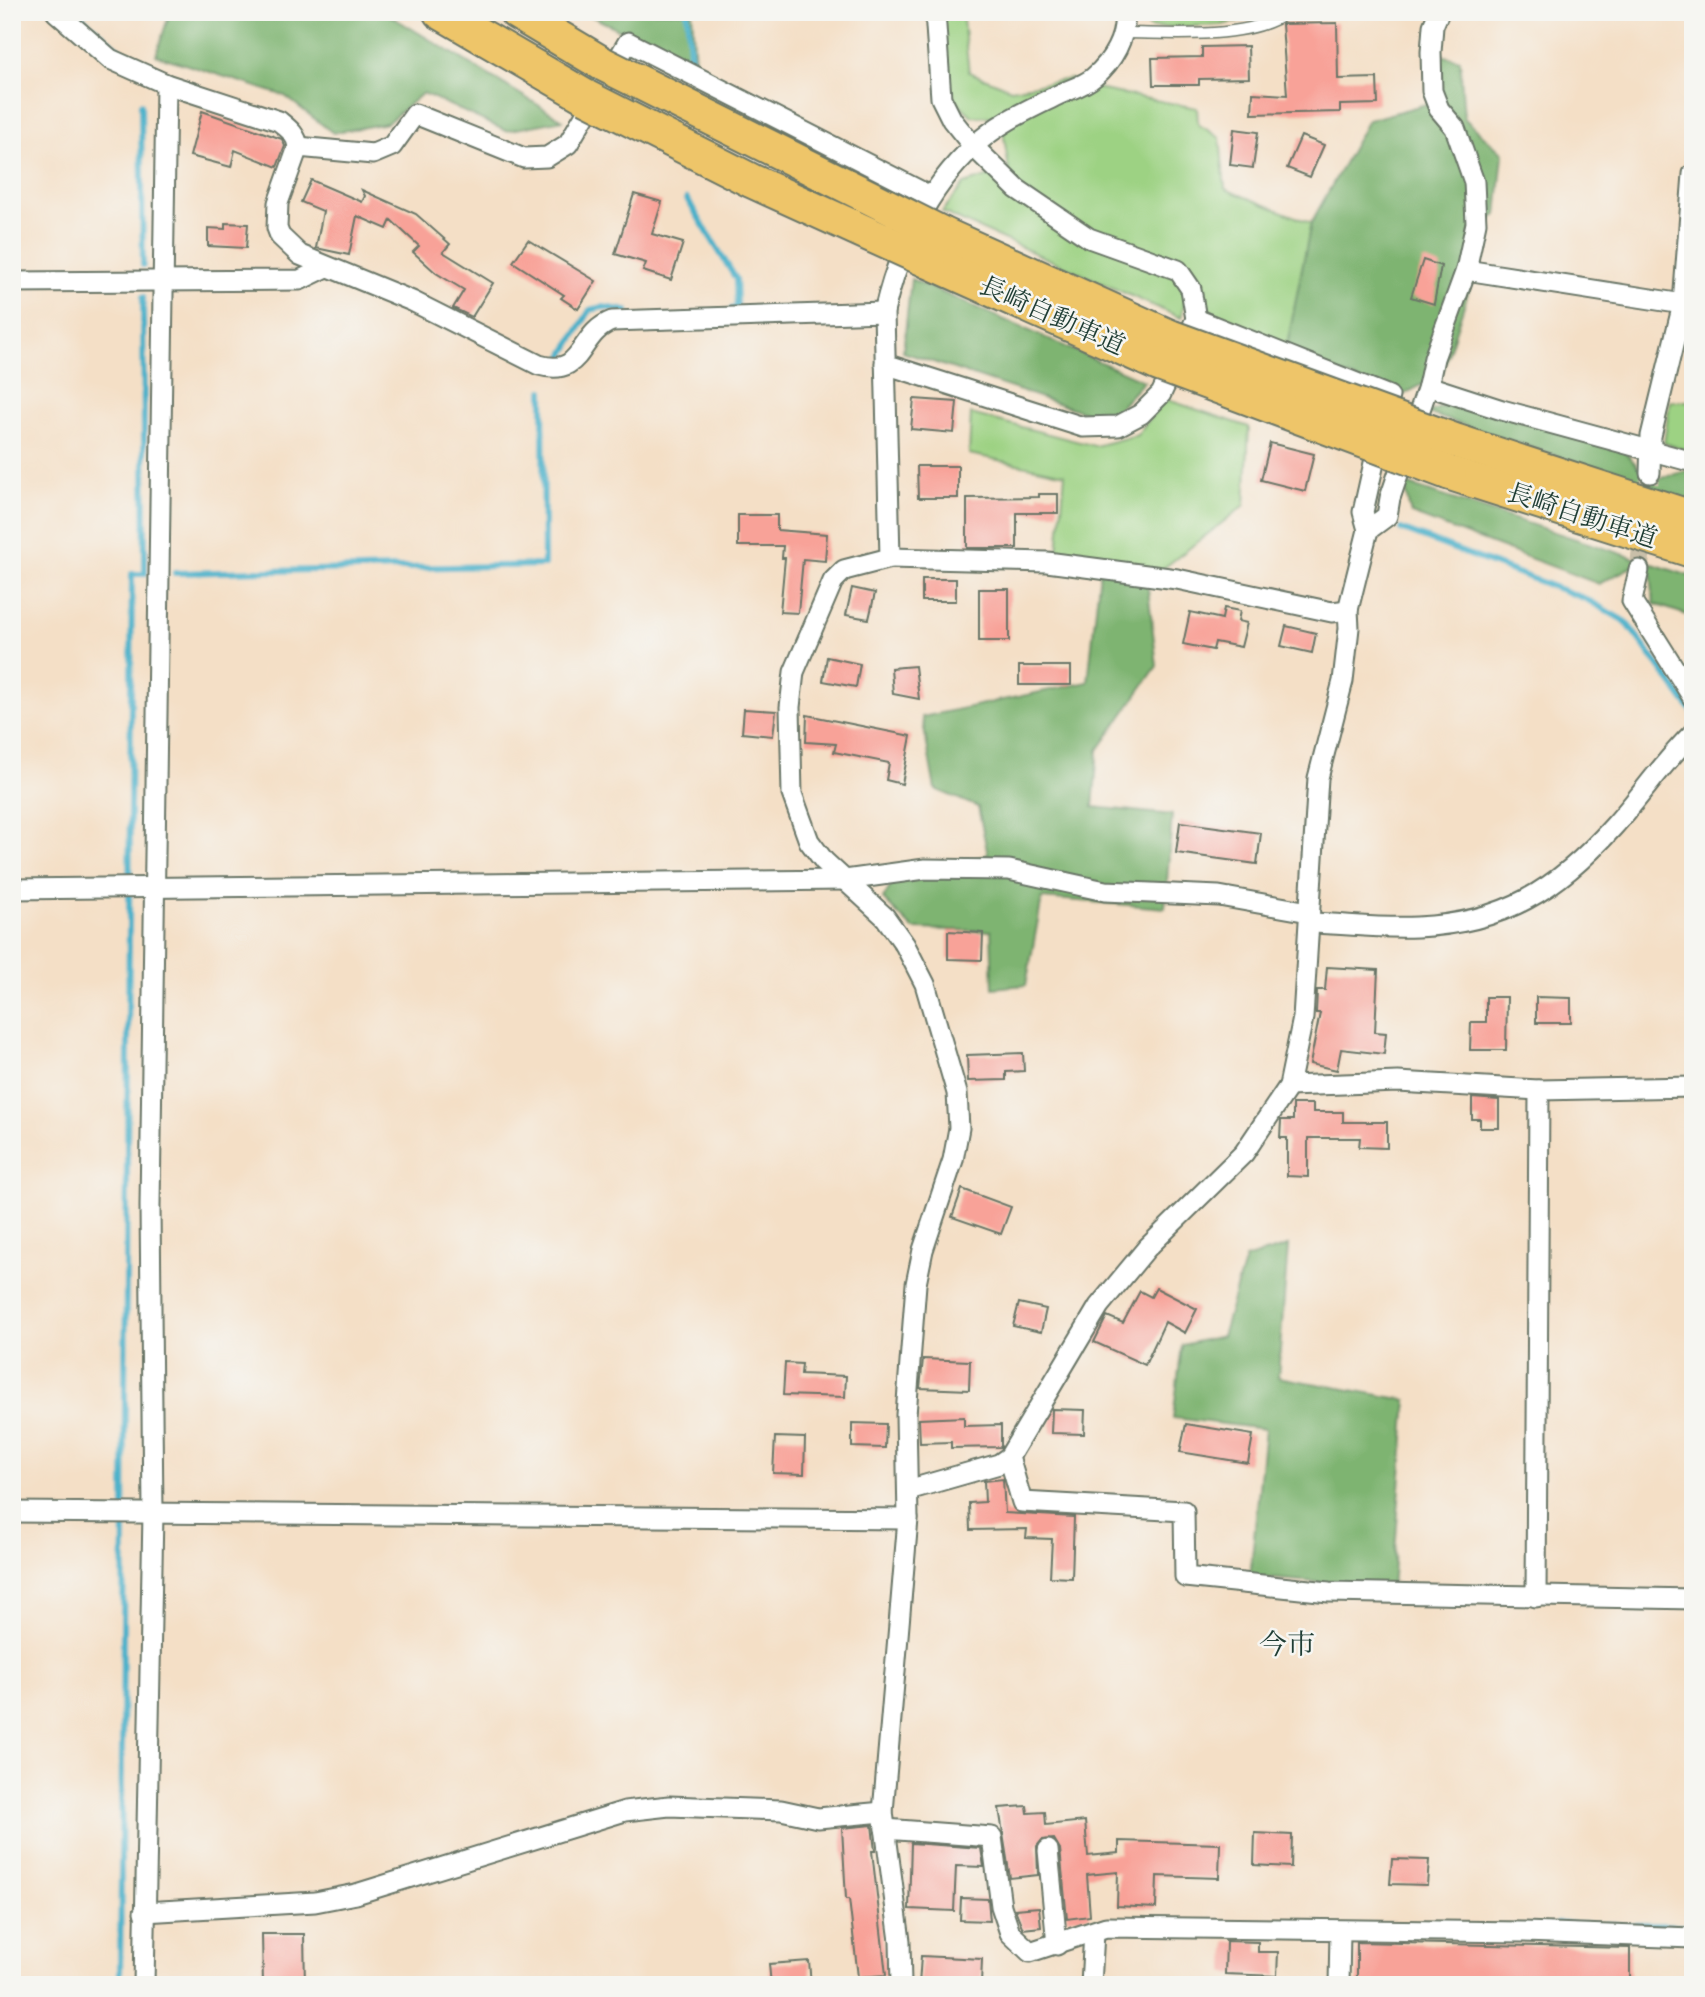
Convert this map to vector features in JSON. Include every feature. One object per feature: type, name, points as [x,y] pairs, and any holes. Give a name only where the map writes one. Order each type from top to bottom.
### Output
[{"type":"highway","name":"長崎自動車道","points":[[440,12],[586,97],[752,181],[935,247],[1175,340],[1452,457],[1693,551]]},
{"type":"highway","name":"長崎自動車道","points":[[516,12],[603,65],[935,247]]},
{"type":"highway","name":"長崎自動車道","points":[[1452,457],[1693,519]]},
{"type":"street","points":[[56,12],[110,58],[166,84],[279,121],[297,139],[298,147],[278,203],[277,228],[280,236],[300,255],[412,301],[539,365],[557,370],[569,365],[599,326],[612,321],[884,312]]},
{"type":"street","points":[[885,364],[1083,427],[1118,426],[1141,414],[1161,394],[1191,289],[1178,270],[1089,238],[1017,189],[973,146],[952,120],[941,98],[935,12]]},
{"type":"street","points":[[890,558],[884,312],[892,278],[930,196],[973,146],[1004,122],[1093,78],[1115,52],[1123,33],[1124,12]]},
{"type":"street","points":[[1368,530],[1387,516],[1390,498],[1428,386],[1434,358],[1466,270],[1476,223],[1474,182],[1455,128],[1438,109],[1432,91],[1433,26],[1439,12]]},
{"type":"street","points":[[298,147],[373,154],[392,146],[415,114],[524,158],[547,157],[568,144],[628,42],[930,196]]},
{"type":"street","points":[[144,1985],[152,1513],[150,1206],[161,280],[166,84]]},
{"type":"street","points":[[1650,473],[1653,452],[1651,436],[1684,304],[1693,174]]},
{"type":"street","points":[[12,282],[300,280],[327,267]]},
{"type":"street","points":[[1466,270],[1684,304]]},
{"type":"street","points":[[908,1490],[999,1464],[1009,1457],[1098,1306],[1147,1248],[1244,1153],[1289,1086],[1303,1018],[1318,778],[1343,681],[1349,628],[1348,610],[1368,530],[1363,512],[1389,396],[1175,340]]},
{"type":"street","points":[[1428,386],[1502,410],[1629,442],[1653,452],[1693,462]]},
{"type":"street","points":[[901,1985],[900,1941],[884,1820],[908,1519],[906,1415],[916,1284],[923,1250],[953,1160],[958,1128],[957,1093],[925,984],[905,945],[885,917],[824,861],[809,841],[798,817],[792,794],[790,708],[794,671],[833,581],[844,570],[890,558],[1046,562],[1177,579],[1332,612],[1348,610]]},
{"type":"street","points":[[1639,570],[1632,601],[1693,698]]},
{"type":"street","points":[[12,889],[154,890],[845,880],[925,869],[1009,870],[1105,891],[1219,896],[1310,918],[1417,927],[1450,924],[1518,906],[1556,880],[1612,828],[1693,733]]},
{"type":"street","points":[[1289,1086],[1433,1082],[1539,1090],[1693,1087]]},
{"type":"street","points":[[1536,1597],[1539,1090]]},
{"type":"street","points":[[1009,1457],[1022,1502],[1184,1511],[1185,1577],[1329,1592],[1693,1599]]},
{"type":"street","points":[[12,1512],[908,1519]]},
{"type":"street","points":[[144,1912],[315,1902],[356,1894],[625,1811],[669,1806],[781,1810],[818,1818],[884,1820],[992,1837],[1001,1906],[1010,1933],[1030,1952],[1106,1927],[1524,1932],[1693,1938]]},
{"type":"street","points":[[1048,1850],[1057,1945]]},
{"type":"street","points":[[1339,1985],[1340,1931]]},
{"type":"street","points":[[1091,1985],[1094,1932]]},
{"type":"lane","points":[[1123,33],[1215,34],[1278,19],[1287,12]]},
{"type":"green space","points":[[170,12],[384,12],[563,120],[506,131],[423,93],[387,123],[333,133],[285,96],[156,55]]},
{"type":"green space","points":[[583,12],[692,12],[695,67]]},
{"type":"green space","points":[[942,12],[962,12],[969,72],[1011,89],[1070,79],[1107,91],[1197,108],[1198,124],[1220,138],[1225,189],[1311,223],[1286,351],[1213,317],[1192,271],[1181,318],[942,212],[964,184],[1009,170],[1001,117],[972,116],[945,91]]},
{"type":"green space","points":[[1141,12],[1276,12],[1222,25],[1150,28]]},
{"type":"green space","points":[[1441,55],[1460,60],[1464,118],[1503,154],[1497,215],[1484,224],[1473,277],[1442,374],[1399,397],[1286,351],[1311,223],[1368,120],[1441,100]]},
{"type":"green space","points":[[911,279],[1144,381],[1108,420],[903,352]]},
{"type":"green space","points":[[1165,399],[1249,427],[1245,505],[1147,581],[1057,563],[1065,474],[969,454],[971,414],[1095,446],[1137,435]]},
{"type":"green space","points":[[1670,401],[1693,401],[1693,452],[1664,443]]},
{"type":"green space","points":[[1455,402],[1623,450],[1651,481],[1693,469],[1693,501],[1427,413]]},
{"type":"green space","points":[[1403,483],[1693,577],[1693,617],[1654,604],[1651,574],[1631,567],[1599,584],[1411,514]]},
{"type":"green space","points":[[1100,571],[1147,581],[1157,666],[1098,750],[1093,807],[1172,815],[1165,908],[1042,898],[1026,985],[993,988],[991,931],[913,929],[883,899],[893,882],[988,855],[978,807],[935,789],[922,717],[1088,682]]},
{"type":"green space","points":[[1288,1246],[1278,1377],[1407,1400],[1392,1588],[1250,1577],[1265,1429],[1173,1418],[1182,1345],[1222,1336],[1245,1259]]},
{"type":"building","points":[[1337,23],[1338,79],[1377,78],[1378,104],[1340,105],[1340,112],[1252,114],[1253,93],[1287,95],[1282,24]]},
{"type":"building","points":[[1248,46],[1249,78],[1199,79],[1199,85],[1153,85],[1152,58],[1202,57],[1202,47]]},
{"type":"building","points":[[202,111],[282,139],[285,146],[277,167],[235,150],[231,167],[190,156]]},
{"type":"building","points":[[1234,129],[1258,132],[1253,168],[1230,165]]},
{"type":"building","points":[[1301,136],[1324,145],[1310,177],[1287,168]]},
{"type":"building","points":[[311,180],[362,202],[365,196],[362,190],[416,214],[450,244],[443,252],[493,283],[472,317],[453,308],[464,290],[436,273],[413,252],[419,246],[391,220],[387,229],[357,216],[349,255],[316,248],[323,211],[301,202]]},
{"type":"building","points":[[634,194],[662,202],[652,234],[683,243],[671,280],[643,271],[646,263],[615,254]]},
{"type":"building","points":[[225,223],[248,224],[246,248],[208,246],[208,228],[225,229]]},
{"type":"building","points":[[528,240],[596,281],[578,309],[561,298],[564,295],[513,262]]},
{"type":"building","points":[[1423,260],[1441,266],[1434,304],[1411,297]]},
{"type":"building","points":[[914,399],[957,402],[954,433],[911,429]]},
{"type":"building","points":[[1270,443],[1314,454],[1305,491],[1261,480]]},
{"type":"building","points":[[917,466],[958,466],[958,498],[918,498]]},
{"type":"building","points":[[1039,494],[1058,494],[1058,513],[1017,513],[1017,548],[967,548],[967,498],[1039,497]]},
{"type":"building","points":[[738,515],[777,515],[777,530],[827,534],[825,561],[803,559],[798,613],[780,612],[785,558],[782,558],[783,546],[738,546]]},
{"type":"building","points":[[922,579],[956,579],[956,601],[922,601]]},
{"type":"building","points":[[852,588],[875,593],[869,619],[846,615]]},
{"type":"building","points":[[979,589],[1009,589],[1009,641],[979,641]]},
{"type":"building","points":[[1224,608],[1240,611],[1238,621],[1247,623],[1241,647],[1215,642],[1213,650],[1183,644],[1190,612],[1222,619]]},
{"type":"building","points":[[1286,626],[1316,633],[1312,653],[1281,646]]},
{"type":"building","points":[[827,657],[860,664],[856,687],[823,681]]},
{"type":"building","points":[[915,666],[919,699],[893,694],[891,668]]},
{"type":"building","points":[[1019,666],[1071,666],[1071,685],[1019,685]]},
{"type":"building","points":[[744,709],[776,711],[773,736],[742,733]]},
{"type":"building","points":[[807,715],[911,736],[902,784],[886,780],[889,763],[834,752],[836,744],[806,742]]},
{"type":"building","points":[[1180,822],[1261,833],[1257,864],[1176,853]]},
{"type":"building","points":[[948,931],[983,933],[982,960],[948,959]]},
{"type":"building","points":[[1327,967],[1378,970],[1375,1032],[1386,1033],[1384,1054],[1341,1049],[1337,1070],[1310,1064],[1320,1013],[1316,1013],[1317,990],[1325,990]]},
{"type":"building","points":[[1486,997],[1507,997],[1506,1050],[1470,1050],[1471,1022],[1486,1022]]},
{"type":"building","points":[[1536,997],[1571,998],[1571,1023],[1536,1023]]},
{"type":"building","points":[[1023,1053],[1024,1071],[1006,1072],[1006,1080],[968,1081],[967,1055]]},
{"type":"building","points":[[1472,1098],[1499,1100],[1499,1128],[1480,1128],[1480,1119],[1472,1119]]},
{"type":"building","points":[[1293,1104],[1313,1104],[1313,1112],[1343,1112],[1343,1122],[1387,1122],[1387,1148],[1359,1147],[1360,1138],[1308,1138],[1308,1177],[1287,1176],[1287,1138],[1280,1138],[1281,1120],[1293,1120]]},
{"type":"building","points":[[962,1189],[1011,1207],[1001,1234],[952,1217]]},
{"type":"building","points":[[1156,1288],[1197,1309],[1185,1333],[1165,1322],[1145,1365],[1094,1342],[1107,1316],[1123,1323],[1140,1291],[1151,1297]]},
{"type":"building","points":[[1019,1303],[1046,1309],[1041,1332],[1013,1326]]},
{"type":"building","points":[[923,1359],[970,1361],[969,1390],[920,1388]]},
{"type":"building","points":[[785,1363],[802,1364],[801,1374],[846,1376],[845,1397],[783,1395]]},
{"type":"building","points":[[1052,1409],[1085,1410],[1084,1434],[1051,1433]]},
{"type":"building","points":[[964,1417],[964,1426],[1001,1425],[1001,1447],[951,1448],[951,1442],[920,1443],[919,1419]]},
{"type":"building","points":[[852,1423],[886,1424],[885,1448],[852,1447]]},
{"type":"building","points":[[1186,1424],[1253,1435],[1248,1463],[1180,1452]]},
{"type":"building","points":[[775,1437],[805,1438],[804,1474],[773,1473]]},
{"type":"building","points":[[1003,1479],[1005,1513],[1074,1517],[1072,1578],[1050,1577],[1052,1539],[1026,1538],[1027,1529],[970,1530],[969,1503],[985,1502],[984,1481]]},
{"type":"building","points":[[1027,1806],[1028,1813],[1045,1812],[1046,1825],[1085,1821],[1088,1856],[1119,1853],[1119,1841],[1220,1844],[1219,1878],[1157,1876],[1156,1908],[1117,1906],[1118,1872],[1087,1875],[1090,1916],[1067,1919],[1060,1849],[1054,1839],[1042,1840],[1037,1846],[1038,1875],[1010,1878],[999,1808]]},
{"type":"building","points":[[872,1825],[875,1851],[872,1851],[886,1975],[858,1977],[849,1899],[846,1899],[842,1828]]},
{"type":"building","points":[[1255,1833],[1292,1835],[1291,1867],[1254,1865]]},
{"type":"building","points":[[911,1843],[981,1848],[984,1867],[956,1866],[954,1911],[909,1909]]},
{"type":"building","points":[[1392,1859],[1429,1860],[1427,1885],[1390,1884]]},
{"type":"building","points":[[961,1898],[988,1899],[990,1921],[960,1920]]},
{"type":"building","points":[[1039,1907],[1041,1927],[1023,1929],[1015,1909]]},
{"type":"building","points":[[262,1934],[304,1934],[305,1985],[263,1985]]},
{"type":"building","points":[[1226,1941],[1258,1942],[1258,1952],[1278,1952],[1277,1976],[1225,1974]]},
{"type":"building","points":[[1357,1942],[1630,1948],[1630,1985],[1357,1985]]},
{"type":"building","points":[[921,1956],[982,1959],[981,1985],[919,1985]]},
{"type":"building","points":[[809,1961],[811,1985],[771,1985],[769,1964]]},
{"type":"waterway","points":[[76,12],[122,52],[144,64]]},
{"type":"waterway","points":[[687,12],[691,65]]},
{"type":"waterway","points":[[141,104],[143,265]]},
{"type":"waterway","points":[[680,168],[682,156]]},
{"type":"waterway","points":[[687,199],[736,279],[737,308],[732,309]]},
{"type":"waterway","points":[[120,1985],[132,574],[145,574],[143,297]]},
{"type":"waterway","points":[[563,356],[590,310],[603,307],[627,311]]},
{"type":"waterway","points":[[175,573],[544,565],[543,391]]},
{"type":"waterway","points":[[1401,529],[1586,599],[1626,622],[1692,711]]},
{"type":"waterway","points":[[1558,1924],[1693,1926]]},
{"type":"tunnel","points":[[1639,570],[1650,473]]},
{"type":"district","name":"今市","points":[[1287,1645]]}]
